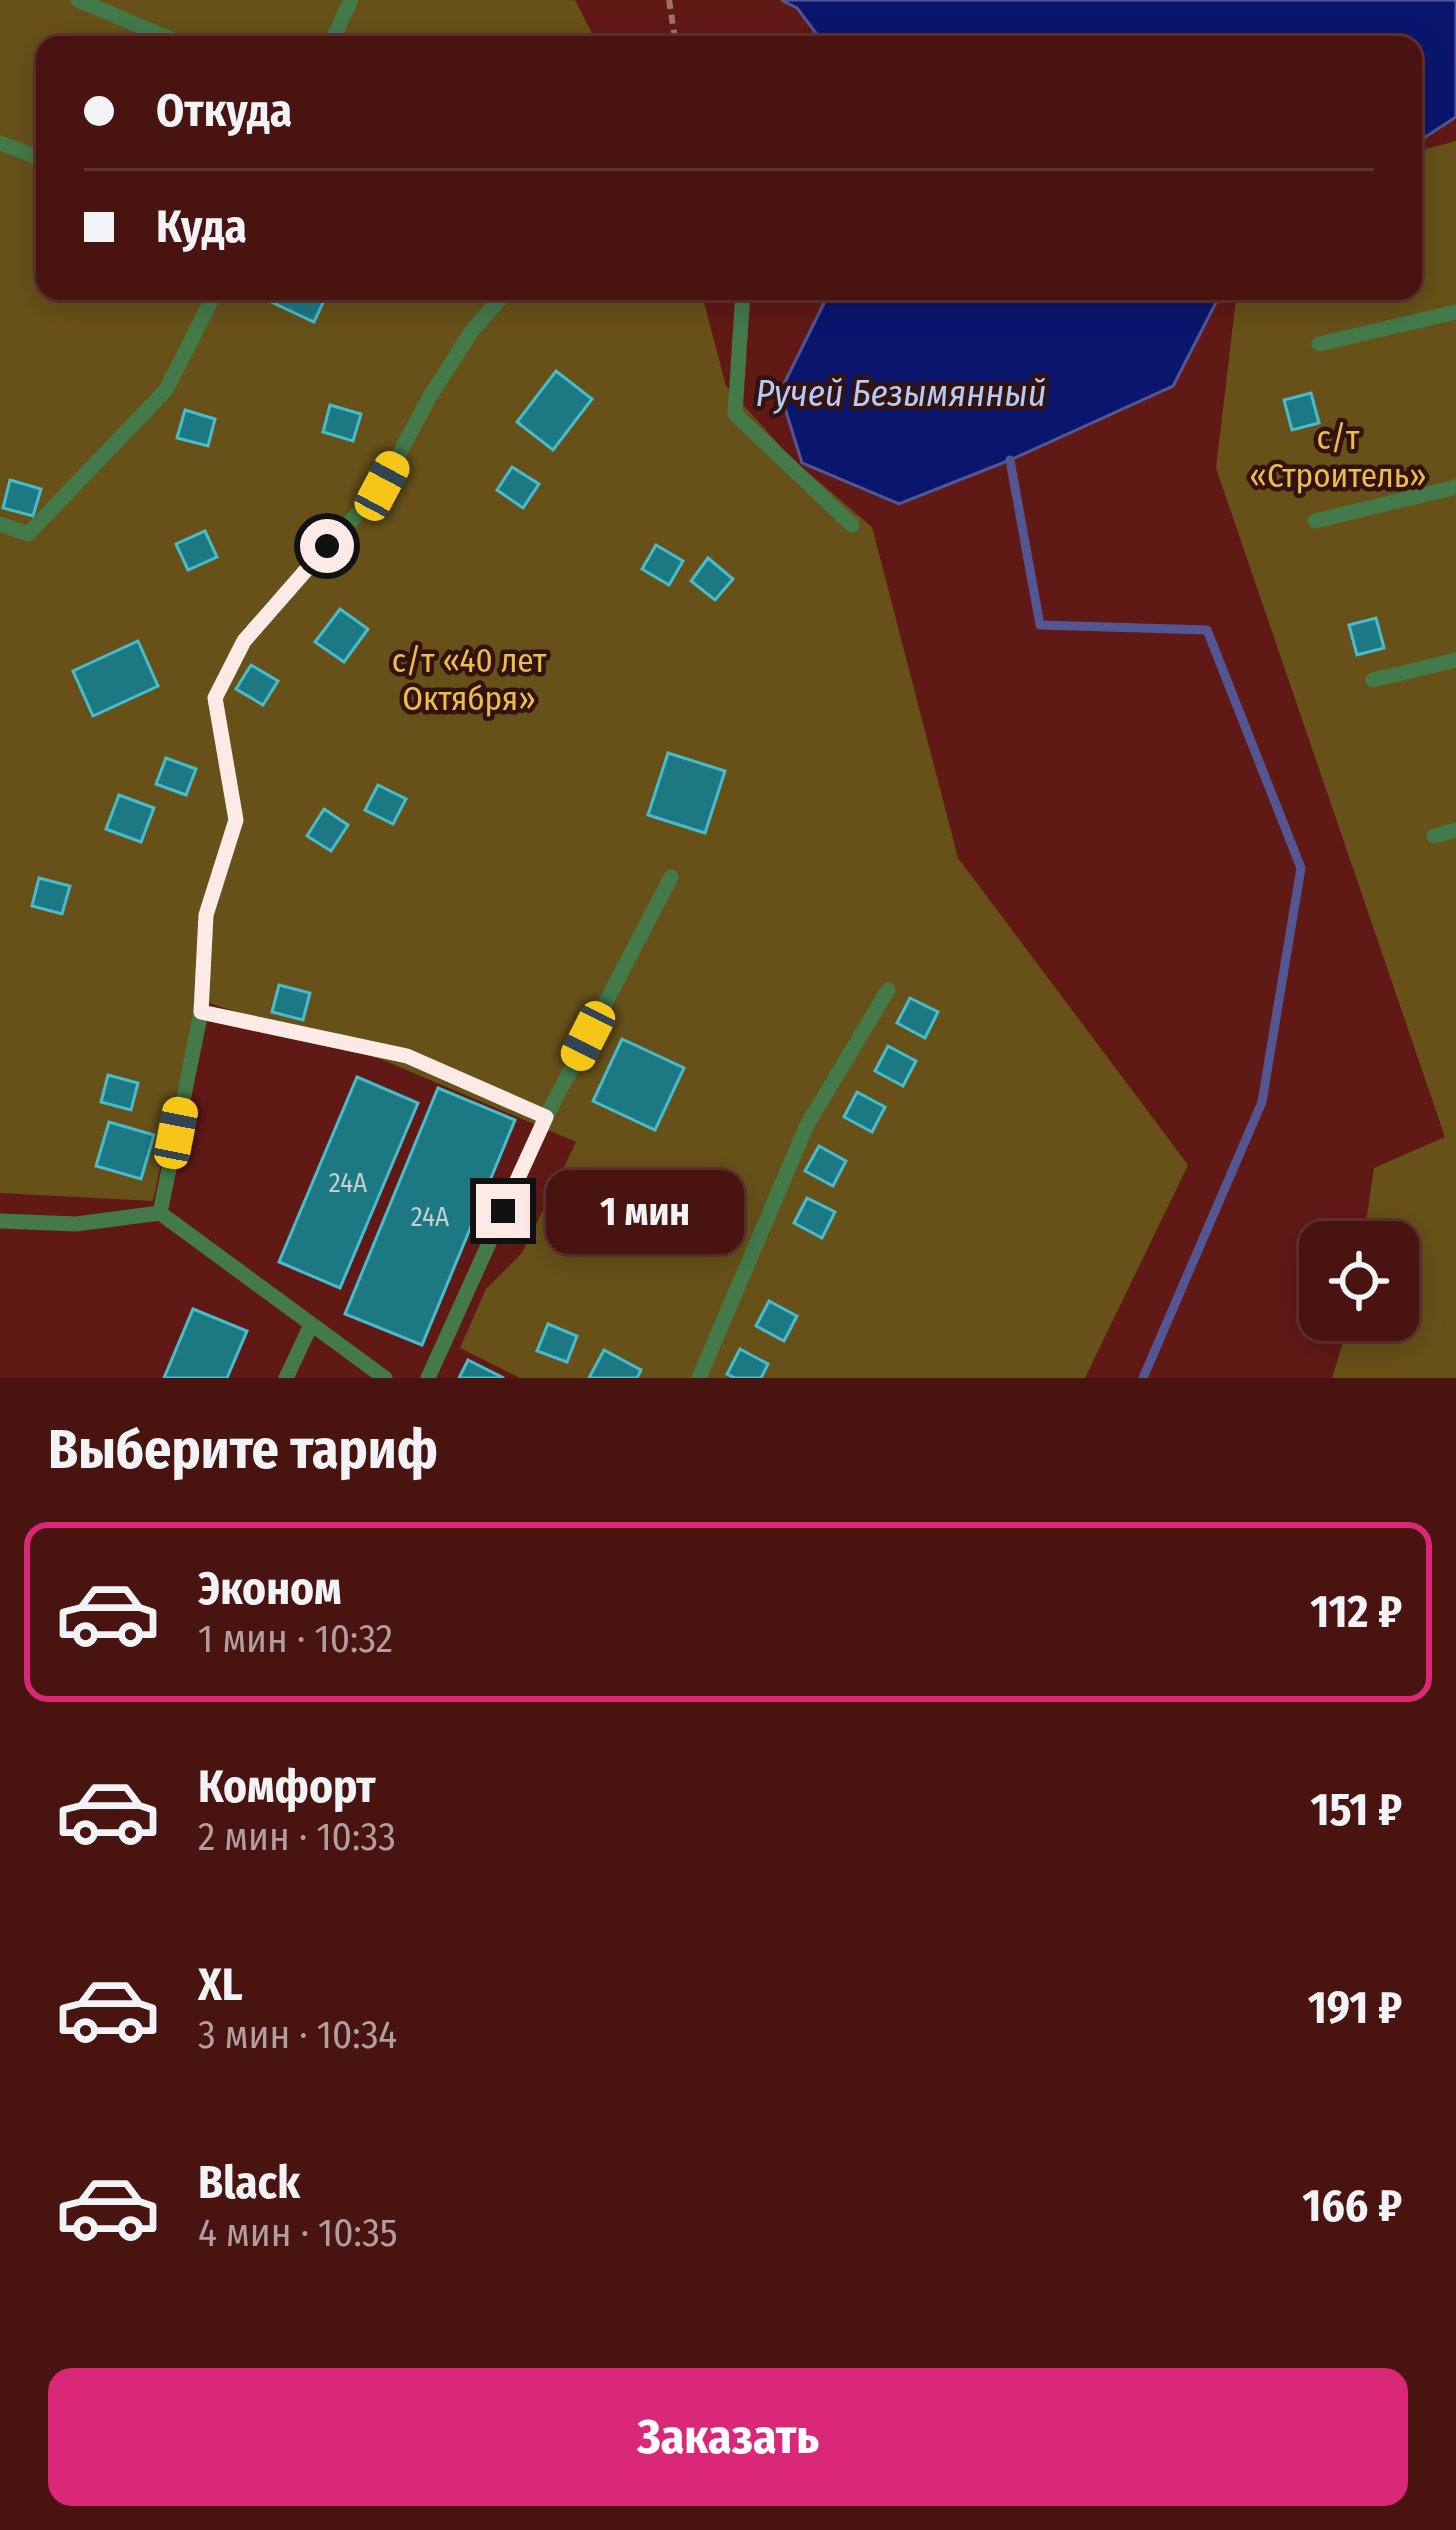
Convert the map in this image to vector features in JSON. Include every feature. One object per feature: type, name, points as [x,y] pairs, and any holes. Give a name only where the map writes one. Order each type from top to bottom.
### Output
[{"type":"lane","points":[[78,0],[163,36]]},
{"type":"lane","points":[[334,36],[351,0]]},
{"type":"lane","points":[[0,143],[36,157]]},
{"type":"lane","points":[[0,524],[28,534],[166,390],[211,300]]},
{"type":"lane","points":[[160,1213],[201,1012],[206,915],[236,820],[215,698],[244,641],[382,486],[429,398],[471,332],[499,300]]},
{"type":"lane","points":[[742,300],[735,415],[852,525]]},
{"type":"lane","points":[[1319,344],[1456,312]]},
{"type":"lane","points":[[1315,521],[1456,487]]},
{"type":"lane","points":[[1373,680],[1456,660]]},
{"type":"lane","points":[[1434,836],[1456,830]]},
{"type":"lane","points":[[428,1378],[546,1117],[671,877]]},
{"type":"lane","points":[[699,1378],[807,1125],[888,991]]},
{"type":"lane","points":[[201,1012],[407,1056],[546,1117]]},
{"type":"lane","points":[[0,1221],[76,1224],[160,1213],[385,1378]]},
{"type":"lane","points":[[286,1378],[311,1325]]},
{"type":"path","points":[[669,0],[675,36]]},
{"type":"green space","name":"с/т «40 лет Октября»","points":[[0,0],[575,0],[593,36],[36,36],[36,300],[703,300],[726,386],[792,459],[872,527],[958,858],[1188,1165],[1085,1378],[520,1378],[460,1348],[486,1289],[522,1253],[576,1142],[383,1060],[197,999],[153,1201],[0,1193]]},
{"type":"green space","name":"с/т «Строитель»","points":[[1456,141],[1456,1378],[1332,1378],[1343,1341],[1419,1341],[1419,1221],[1366,1221],[1374,1168],[1445,1137],[1216,468],[1236,300],[1422,300],[1422,152]]},
{"type":"water","points":[[781,0],[1456,0],[1456,117],[1422,139],[1422,36],[818,36],[797,8]]},
{"type":"water","name":"Ручей Безымянный","points":[[826,300],[1217,300],[1173,386],[899,504],[802,463],[780,392]]},
{"type":"building","points":[[267,300],[324,300],[314,322]]},
{"type":"building","points":[[556,371],[592,399],[553,450],[517,422]]},
{"type":"building","points":[[1311,393],[1319,423],[1292,430],[1284,400]]},
{"type":"building","points":[[330,405],[361,414],[353,441],[323,432]]},
{"type":"building","points":[[185,410],[215,419],[208,446],[177,438]]},
{"type":"building","points":[[512,467],[539,484],[523,508],[497,490]]},
{"type":"building","points":[[10,480],[41,489],[33,516],[3,508]]},
{"type":"building","points":[[205,531],[217,557],[188,570],[176,544]]},
{"type":"building","points":[[656,545],[683,561],[669,585],[642,569]]},
{"type":"building","points":[[708,558],[733,579],[715,600],[691,581]]},
{"type":"building","points":[[340,609],[368,629],[344,662],[315,642]]},
{"type":"building","points":[[1376,618],[1384,648],[1357,655],[1349,625]]},
{"type":"building","points":[[138,641],[158,686],[93,716],[73,671]]},
{"type":"building","points":[[251,665],[278,681],[263,705],[236,689]]},
{"type":"building","points":[[668,753],[725,771],[705,833],[648,815]]},
{"type":"building","points":[[166,758],[196,769],[186,795],[156,784]]},
{"type":"building","points":[[378,785],[406,799],[393,824],[365,810]]},
{"type":"building","points":[[119,795],[154,808],[141,842],[106,829]]},
{"type":"building","points":[[324,809],[348,825],[331,851],[307,836]]},
{"type":"building","points":[[39,878],[70,886],[62,914],[32,906]]},
{"type":"building","points":[[279,985],[310,993],[303,1020],[272,1012]]},
{"type":"building","points":[[910,998],[938,1012],[925,1038],[897,1023]]},
{"type":"building","points":[[622,1039],[684,1068],[655,1130],[593,1101]]},
{"type":"building","points":[[888,1046],[916,1061],[903,1086],[875,1071]]},
{"type":"building","points":[[108,1075],[138,1083],[131,1110],[101,1102]]},
{"type":"building","points":[[357,1077],[418,1103],[340,1288],[279,1262]]},
{"type":"building","points":[[438,1088],[515,1120],[422,1345],[345,1314]]},
{"type":"building","points":[[857,1092],[885,1107],[872,1132],[844,1117]]},
{"type":"building","points":[[109,1122],[154,1135],[141,1179],[96,1166]]},
{"type":"building","points":[[819,1146],[846,1161],[833,1186],[805,1171]]},
{"type":"building","points":[[624,1191],[654,1200],[646,1227],[616,1219]]},
{"type":"building","points":[[807,1198],[835,1212],[822,1238],[794,1223]]},
{"type":"building","points":[[769,1301],[797,1316],[784,1341],[756,1326]]},
{"type":"building","points":[[193,1309],[247,1331],[227,1378],[164,1378]]},
{"type":"building","points":[[548,1324],[577,1336],[567,1362],[537,1351]]},
{"type":"building","points":[[740,1349],[768,1364],[761,1378],[727,1374]]},
{"type":"building","points":[[604,1350],[641,1370],[637,1378],[589,1378]]},
{"type":"building","points":[[468,1360],[504,1378],[459,1378]]},
{"type":"waterway","points":[[1010,460],[1040,625],[1207,630],[1301,868],[1262,1102],[1143,1378]]},
{"type":"route","points":[[327,546],[244,641],[215,698],[236,820],[206,915],[201,1012],[407,1056],[546,1117],[503,1211]]}]
